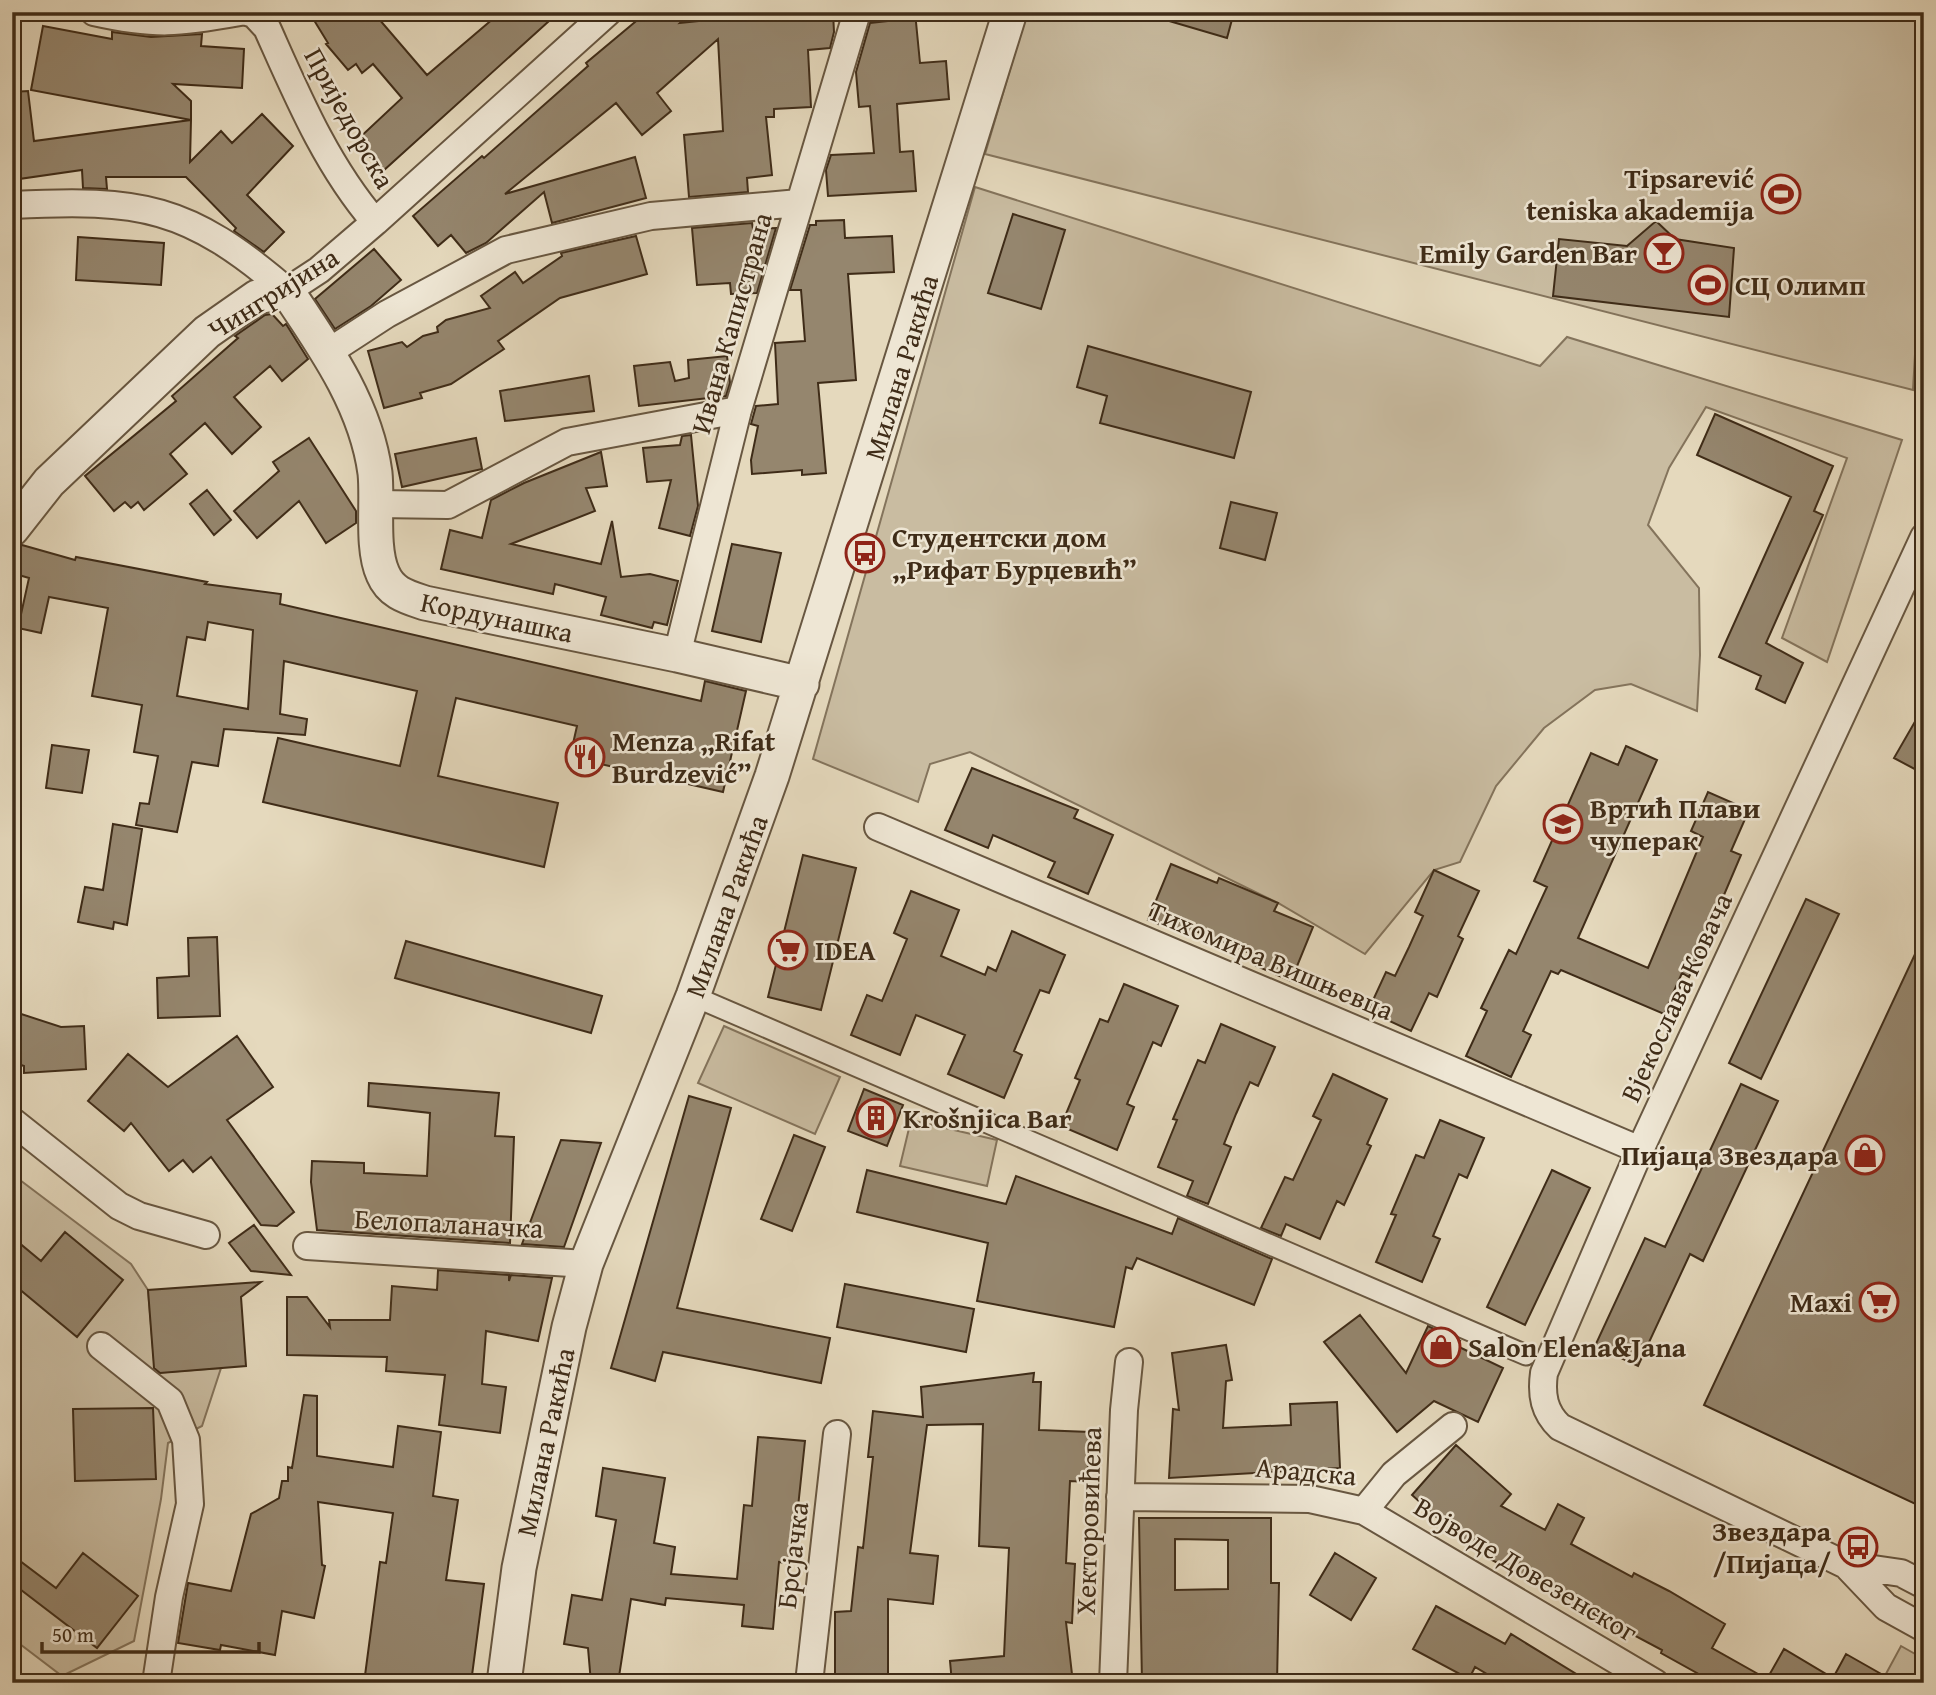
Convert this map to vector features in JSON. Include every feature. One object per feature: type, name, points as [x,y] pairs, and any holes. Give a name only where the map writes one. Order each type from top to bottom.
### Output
[{"type":"street","points":[[94,12],[158,23],[196,22],[240,12]]},
{"type":"street","name":"Приједорска","points":[[247,12],[254,14],[267,28],[313,129],[350,189],[375,222]]},
{"type":"street","name":"Чингријина","points":[[12,529],[49,481],[207,332],[257,297],[287,291],[319,270],[608,12]]},
{"type":"street","name":"Ивана Капистрана","points":[[677,655],[738,410],[857,12]]},
{"type":"street","name":"Милана Ракића","points":[[505,1683],[519,1568],[569,1327],[586,1264],[693,996],[802,684],[1010,12]]},
{"type":"street","name":"Кордунашка","points":[[12,205],[87,202],[149,208],[230,245],[287,291],[327,353],[349,393],[366,434],[375,474],[379,559],[388,583],[399,594],[425,603],[802,684]]},
{"type":"street","points":[[327,353],[387,314],[506,250],[651,216],[799,203]]},
{"type":"street","points":[[377,504],[448,505],[567,442],[738,410]]},
{"type":"street","name":"Вјекослава Ковача","points":[[1924,537],[1640,1150],[1544,1373],[1541,1392],[1549,1417],[1560,1427],[1846,1565],[1901,1573],[1924,1584]]},
{"type":"street","name":"Тихомира Вишњевца","points":[[878,827],[1640,1150]]},
{"type":"street","points":[[693,996],[1526,1355]]},
{"type":"street","points":[[12,1121],[118,1206],[139,1216],[206,1235]]},
{"type":"street","name":"Белопаланачка","points":[[307,1246],[586,1264]]},
{"type":"street","points":[[101,1346],[170,1402],[186,1440],[190,1504],[169,1597],[156,1683]]},
{"type":"street","name":"Хекторовићева","points":[[1113,1683],[1120,1497],[1129,1362]]},
{"type":"street","name":"Арадска","points":[[1120,1497],[1310,1499],[1364,1511],[1394,1474],[1453,1426]]},
{"type":"street","name":"Брсјачка","points":[[809,1683],[837,1434]]},
{"type":"street","name":"Војводе Довезенског","points":[[1364,1511],[1655,1683]]},
{"type":"street","name":"Вјекослава Ковача","points":[[1846,1565],[1886,1607],[1924,1628]]},
{"type":"shaded area","name":"СЦ Олимп","points":[[1027,12],[1924,12],[1924,196],[1913,390],[985,154]]},
{"type":"shaded area","points":[[975,187],[1540,366],[1567,337],[1902,440],[1827,662],[1782,638],[1847,458],[1706,407],[1669,468],[1648,525],[1699,588],[1697,711],[1631,684],[1595,690],[1544,728],[1496,786],[1460,862],[1434,870],[1365,954],[1278,903],[970,752],[930,764],[918,802],[813,759]]},
{"type":"shaded area","points":[[724,1026],[840,1077],[815,1134],[698,1083]]},
{"type":"shaded area","points":[[911,1120],[997,1140],[987,1186],[900,1166]]},
{"type":"shaded area","points":[[12,1174],[131,1264],[148,1290],[155,1373],[221,1368],[202,1426],[168,1443],[161,1499],[134,1641],[62,1676],[12,1638],[12,1601],[34,1572],[12,1555]]},
{"type":"shaded area","points":[[1901,1646],[1924,1659],[1924,1683],[1881,1683]]},
{"type":"building","points":[[309,12],[373,12],[427,75],[501,12],[559,12],[383,171],[356,141],[402,98],[373,64],[362,73],[356,64],[348,70],[326,44],[328,43]]},
{"type":"building","points":[[647,12],[691,12],[680,23],[787,12],[833,12],[834,32],[830,48],[808,50],[811,107],[774,109],[774,117],[766,117],[772,175],[747,178],[748,192],[689,197],[684,135],[723,131],[718,39],[657,93],[671,111],[642,135],[616,103],[505,194],[635,157],[646,198],[552,223],[544,192],[486,243],[466,253],[451,235],[438,246],[413,216],[482,156],[484,158],[588,66],[586,63]]},
{"type":"building","points":[[886,12],[915,12],[920,63],[946,61],[949,99],[897,104],[900,152],[913,151],[916,191],[828,196],[826,170],[831,155],[874,153],[870,106],[859,107],[856,72],[870,23],[887,21]]},
{"type":"building","points":[[1160,12],[1234,12],[1227,38],[1159,18]]},
{"type":"building","points":[[43,26],[112,39],[112,32],[151,37],[202,34],[201,46],[244,49],[242,88],[173,84],[191,101],[191,120],[31,90]]},
{"type":"building","points":[[28,91],[34,141],[191,120],[190,162],[221,131],[232,143],[262,114],[293,146],[247,195],[284,232],[264,252],[234,231],[236,228],[186,177],[106,177],[107,189],[83,188],[82,170],[12,180],[12,92]]},
{"type":"building","points":[[1013,214],[1065,230],[1041,309],[988,293]]},
{"type":"building","points":[[844,220],[845,238],[892,236],[894,272],[848,274],[856,380],[818,383],[826,473],[802,475],[802,470],[752,474],[751,460],[758,426],[751,424],[756,406],[778,404],[775,343],[805,341],[801,290],[790,290],[810,225],[816,225],[816,221]]},
{"type":"building","points":[[1656,221],[1675,239],[1734,248],[1729,317],[1553,296],[1559,239],[1627,246]]},
{"type":"building","points":[[752,223],[753,229],[776,228],[757,293],[731,294],[730,283],[697,285],[692,228]]},
{"type":"building","points":[[636,236],[647,274],[560,298],[498,341],[504,349],[451,384],[420,393],[422,398],[384,408],[368,351],[402,342],[407,347],[423,336],[438,332],[437,327],[446,320],[490,308],[481,296],[515,272],[523,283],[562,256],[561,253]]},
{"type":"building","points":[[78,237],[164,243],[161,285],[76,280]]},
{"type":"building","points":[[374,249],[401,280],[371,306],[335,329],[315,299]]},
{"type":"building","points":[[272,314],[283,326],[286,324],[308,359],[282,381],[270,366],[234,397],[261,427],[232,454],[205,423],[170,454],[187,474],[144,510],[138,502],[131,508],[125,502],[114,511],[85,476],[176,401],[172,396],[238,338],[235,336],[265,315]]},
{"type":"building","points":[[1088,346],[1251,392],[1234,458],[1100,423],[1107,396],[1077,387]]},
{"type":"building","points":[[727,356],[730,383],[726,396],[639,406],[634,366],[670,362],[675,381],[689,378],[688,360]]},
{"type":"building","points":[[589,376],[594,411],[505,421],[500,391]]},
{"type":"building","points":[[1715,414],[1833,466],[1814,511],[1823,515],[1766,643],[1803,663],[1785,703],[1756,689],[1761,676],[1719,657],[1791,497],[1697,455]]},
{"type":"building","points":[[691,435],[698,506],[690,536],[659,528],[671,480],[647,482],[643,448],[680,445],[682,436]]},
{"type":"building","points":[[309,438],[356,511],[356,523],[326,543],[299,501],[257,538],[234,511],[279,471],[273,462]]},
{"type":"building","points":[[476,438],[482,469],[402,487],[395,454]]},
{"type":"building","points":[[601,452],[607,486],[586,488],[595,511],[511,544],[601,564],[612,521],[621,577],[650,574],[678,581],[667,625],[654,622],[652,628],[601,615],[606,597],[555,584],[553,594],[441,569],[450,530],[482,538],[491,500],[524,483]]},
{"type":"building","points":[[207,490],[231,520],[214,535],[190,504]]},
{"type":"building","points":[[1231,502],[1277,513],[1265,560],[1220,548]]},
{"type":"building","points":[[732,544],[781,553],[761,642],[712,631]]},
{"type":"building","points":[[22,545],[75,560],[76,557],[207,582],[205,584],[281,594],[280,604],[701,701],[705,681],[746,691],[723,792],[570,757],[577,726],[456,698],[438,776],[558,803],[544,867],[263,802],[278,738],[400,766],[417,691],[284,661],[280,714],[307,719],[305,735],[224,729],[218,766],[192,762],[177,832],[136,825],[140,803],[149,804],[158,756],[134,752],[142,705],[92,696],[108,608],[49,597],[41,633],[18,628],[29,578],[12,573],[12,559]],"holes":[[[208,622],[253,630],[248,709],[177,696],[187,637],[205,640]]]},
{"type":"building","points":[[1924,706],[1924,774],[1894,758]]},
{"type":"building","points":[[52,745],[89,750],[82,793],[46,788]]},
{"type":"building","points":[[1626,746],[1657,760],[1578,938],[1648,968],[1703,837],[1691,831],[1708,792],[1749,810],[1731,851],[1741,855],[1689,977],[1682,973],[1664,1014],[1561,970],[1558,974],[1551,971],[1523,1031],[1531,1035],[1511,1077],[1466,1056],[1487,1011],[1481,1008],[1509,950],[1516,954],[1547,887],[1534,881],[1591,753],[1618,765]]},
{"type":"building","points":[[972,768],[1078,810],[1074,818],[1113,835],[1088,894],[1048,877],[1055,862],[993,835],[988,848],[945,830]]},
{"type":"building","points":[[113,824],[142,829],[127,925],[114,922],[113,929],[78,922],[85,887],[103,890]]},
{"type":"building","points":[[803,855],[856,868],[821,1010],[768,997]]},
{"type":"building","points":[[1171,864],[1217,883],[1219,878],[1278,903],[1274,911],[1313,927],[1291,981],[1252,964],[1255,955],[1193,930],[1191,937],[1148,920]]},
{"type":"building","points":[[1434,870],[1479,891],[1458,936],[1463,939],[1437,997],[1429,993],[1411,1031],[1368,1011],[1386,972],[1395,976],[1409,947],[1423,916],[1415,912]]},
{"type":"building","points":[[911,891],[959,910],[941,956],[985,975],[988,967],[996,971],[1012,931],[1065,955],[1049,993],[1040,990],[1014,1051],[1022,1055],[1004,1098],[948,1074],[965,1035],[916,1015],[900,1055],[851,1035],[867,995],[882,1001],[907,939],[894,933]]},
{"type":"building","points":[[1806,899],[1839,914],[1761,1079],[1729,1063]]},
{"type":"building","name":"Пијаца Звездара","points":[[1924,935],[1924,1508],[1704,1405]]},
{"type":"building","points":[[217,937],[220,1016],[158,1018],[157,978],[189,976],[188,938]]},
{"type":"building","points":[[406,941],[602,996],[591,1033],[395,978]]},
{"type":"building","points":[[1124,984],[1178,1006],[1161,1046],[1153,1042],[1127,1104],[1134,1107],[1117,1150],[1061,1126],[1080,1080],[1075,1078],[1100,1019],[1108,1022]]},
{"type":"building","points":[[12,1011],[61,1027],[84,1026],[86,1069],[24,1073],[24,1066],[12,1062]]},
{"type":"building","points":[[1221,1024],[1275,1047],[1258,1086],[1250,1082],[1236,1114],[1224,1144],[1231,1147],[1208,1204],[1187,1196],[1193,1181],[1158,1167],[1177,1120],[1173,1119],[1198,1060],[1205,1063]]},
{"type":"building","points":[[237,1036],[273,1087],[227,1120],[294,1212],[277,1226],[261,1225],[211,1157],[193,1172],[183,1160],[169,1171],[131,1123],[124,1131],[88,1101],[128,1054],[168,1087]]},
{"type":"building","points":[[1333,1074],[1387,1099],[1367,1144],[1371,1146],[1344,1205],[1337,1201],[1320,1239],[1286,1224],[1281,1236],[1261,1228],[1285,1177],[1293,1180],[1321,1120],[1313,1116]]},
{"type":"building","points":[[369,1083],[499,1093],[495,1136],[514,1137],[510,1243],[317,1230],[311,1182],[312,1161],[364,1163],[364,1173],[427,1176],[430,1113],[368,1106]]},
{"type":"building","points":[[1741,1084],[1778,1101],[1703,1261],[1690,1254],[1638,1366],[1595,1346],[1645,1238],[1665,1247]]},
{"type":"building","name":"Krošnjica Bar","points":[[864,1089],[903,1105],[887,1146],[848,1131]]},
{"type":"building","points":[[689,1096],[731,1108],[677,1308],[830,1338],[821,1383],[663,1352],[655,1381],[611,1368]]},
{"type":"building","points":[[1440,1120],[1484,1138],[1467,1178],[1459,1174],[1433,1236],[1440,1239],[1422,1282],[1376,1262],[1396,1215],[1391,1214],[1416,1155],[1424,1158]]},
{"type":"building","points":[[794,1135],[825,1147],[792,1231],[761,1219]]},
{"type":"building","points":[[561,1140],[601,1143],[564,1247],[522,1244]]},
{"type":"building","points":[[867,1170],[1006,1204],[1016,1176],[1172,1234],[1178,1218],[1272,1259],[1254,1305],[1137,1258],[1132,1269],[1126,1267],[1114,1327],[977,1301],[988,1243],[857,1212]]},
{"type":"building","points":[[1552,1170],[1590,1188],[1525,1325],[1487,1307]]},
{"type":"building","points":[[254,1225],[291,1275],[251,1271],[229,1243]]},
{"type":"building","points":[[65,1232],[123,1280],[77,1337],[12,1283],[12,1237],[41,1261]]},
{"type":"building","points":[[438,1270],[509,1275],[509,1281],[511,1275],[552,1278],[538,1341],[486,1331],[482,1384],[506,1387],[500,1433],[439,1425],[445,1375],[386,1371],[387,1357],[287,1355],[287,1297],[307,1297],[330,1327],[329,1320],[390,1320],[392,1286],[437,1290]]},
{"type":"building","points":[[261,1282],[241,1297],[246,1366],[160,1373],[154,1368],[148,1290]]},
{"type":"building","points":[[845,1284],[974,1309],[966,1352],[837,1327]]},
{"type":"building","points":[[1360,1315],[1406,1373],[1428,1326],[1460,1341],[1457,1346],[1503,1368],[1478,1422],[1434,1401],[1397,1432],[1324,1342]]},
{"type":"building","points":[[1226,1345],[1232,1380],[1226,1381],[1223,1428],[1291,1425],[1290,1404],[1337,1402],[1340,1468],[1169,1478],[1173,1409],[1179,1410],[1172,1353]]},
{"type":"building","points":[[1034,1373],[1033,1382],[1041,1382],[1039,1430],[1090,1432],[1087,1482],[1070,1481],[1066,1563],[1075,1564],[1072,1623],[1066,1622],[1073,1683],[952,1683],[950,1661],[1004,1656],[1009,1548],[979,1546],[983,1424],[927,1425],[910,1553],[938,1556],[933,1604],[888,1599],[888,1683],[835,1683],[835,1612],[851,1611],[858,1547],[863,1548],[873,1457],[868,1457],[873,1411],[923,1417],[921,1387]]},
{"type":"building","points":[[304,1395],[317,1396],[317,1456],[393,1467],[398,1426],[441,1432],[433,1496],[458,1500],[446,1580],[484,1584],[471,1683],[364,1683],[380,1562],[386,1563],[393,1513],[318,1502],[322,1565],[325,1566],[314,1618],[282,1611],[275,1655],[221,1645],[220,1650],[178,1643],[188,1583],[231,1591],[251,1514],[279,1498],[282,1481],[288,1481],[288,1467],[292,1468]]},
{"type":"building","points":[[153,1408],[156,1479],[75,1481],[73,1409]]},
{"type":"building","points":[[758,1437],[805,1441],[792,1564],[779,1562],[773,1629],[742,1626],[744,1605],[666,1598],[665,1605],[631,1599],[618,1683],[591,1683],[588,1648],[564,1644],[572,1595],[602,1600],[616,1520],[596,1516],[603,1468],[665,1478],[654,1543],[675,1547],[671,1574],[737,1579],[744,1505],[752,1506]]},
{"type":"building","points":[[1456,1445],[1511,1494],[1501,1506],[1545,1530],[1558,1504],[1584,1518],[1571,1544],[1632,1577],[1634,1573],[1669,1591],[1725,1624],[1712,1648],[1767,1679],[1784,1649],[1833,1678],[1846,1654],[1897,1683],[1715,1683],[1661,1653],[1662,1650],[1473,1550],[1412,1495]]},
{"type":"building","points":[[1139,1518],[1271,1518],[1271,1583],[1279,1583],[1277,1683],[1142,1683]],"holes":[[[1175,1539],[1228,1540],[1228,1589],[1175,1590]]]},
{"type":"building","points":[[83,1553],[138,1596],[97,1648],[12,1583],[12,1555],[56,1588]]},
{"type":"building","points":[[1335,1553],[1376,1578],[1351,1620],[1310,1595]]},
{"type":"building","points":[[1436,1606],[1505,1644],[1511,1634],[1591,1683],[1502,1683],[1475,1667],[1469,1679],[1413,1649]]},
{"type":"place","name":"Tipsarević teniska akademija","points":[[1781,194]]},
{"type":"place","name":"Emily Garden Bar","points":[[1664,253]]},
{"type":"place","name":"СЦ Олимп","points":[[1708,285]]},
{"type":"place","name":"Студентски дом „Рифат Бурџевић”","points":[[865,553]]},
{"type":"place","name":"Menza „Rifat Burdzević”","points":[[585,757]]},
{"type":"place","name":"Вртић Плави чуперак","points":[[1563,824]]},
{"type":"place","name":"IDEA","points":[[788,950]]},
{"type":"place","name":"Krošnjica Bar","points":[[876,1118]]},
{"type":"place","name":"Пијаца Звездара","points":[[1865,1155]]},
{"type":"place","name":"Maxi","points":[[1879,1302]]},
{"type":"place","name":"Salon Elena&Jana","points":[[1441,1347]]},
{"type":"place","name":"Звездара /Пијаца/","points":[[1858,1547]]}]
